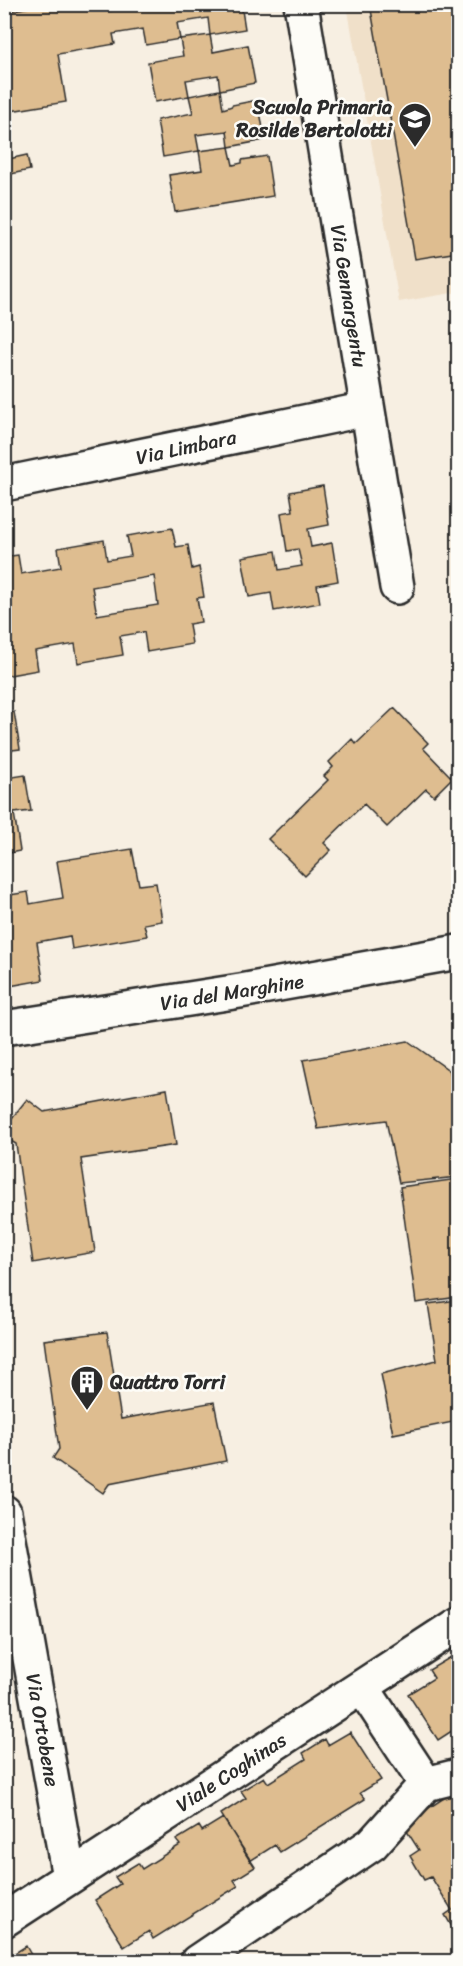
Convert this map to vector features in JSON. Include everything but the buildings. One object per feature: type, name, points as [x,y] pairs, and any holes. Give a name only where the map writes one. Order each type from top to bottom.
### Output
[{"type":"street","name":"Via Gennargentu","points":[[301,4],[397,587]]},
{"type":"street","name":"Via Limbara","points":[[4,484],[367,409]]},
{"type":"street","name":"Via del Marghine","points":[[4,1028],[240,991],[459,952]]},
{"type":"street","name":"Via Ortobene","points":[[4,1512],[69,1877]]},
{"type":"street","name":"Viale Coghinas","points":[[4,1920],[459,1624]]},
{"type":"street","points":[[362,1687],[426,1784]]},
{"type":"street","points":[[197,1962],[372,1844],[426,1784],[459,1776]]},
{"type":"shaded area","name":"Scuola Primaria Rosilde Bertolotti","points":[[347,5],[458,5],[458,292],[399,302]]},
{"type":"place","name":"Scuola Primaria Rosilde Bertolotti","points":[[415,148]]},
{"type":"place","name":"Quattro Torri","points":[[87,1411]]}]
